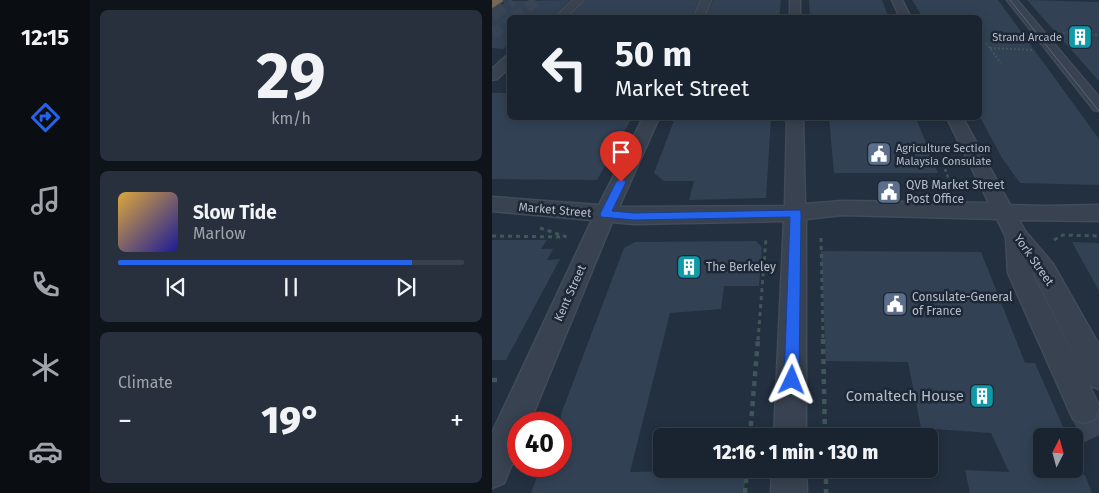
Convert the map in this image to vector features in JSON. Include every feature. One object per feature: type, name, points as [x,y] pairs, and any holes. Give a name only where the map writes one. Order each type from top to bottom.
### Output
[{"type":"highway","points":[[492,4],[497,1]]},
{"type":"street","points":[[562,15],[579,0]]},
{"type":"street","points":[[699,15],[706,0]]},
{"type":"street","points":[[795,0],[795,15]]},
{"type":"street","points":[[897,0],[904,15]]},
{"type":"street","points":[[1012,0],[1098,107]]},
{"type":"street","points":[[492,76],[507,63]]},
{"type":"street","name":"Kent Street","points":[[492,470],[605,214],[650,120]]},
{"type":"street","points":[[790,428],[796,213],[796,120]]},
{"type":"street","name":"York Street","points":[[956,120],[1017,237],[1045,271],[1098,375]]},
{"type":"street","name":"Market Street","points":[[492,204],[634,216],[768,215],[842,208],[1098,213]]},
{"type":"street","points":[[1017,237],[1020,273],[1084,408]]},
{"type":"street","points":[[789,478],[789,493]]},
{"type":"path","points":[[1059,33],[1098,35]]},
{"type":"path","points":[[986,43],[1001,63]]},
{"type":"path","points":[[990,48],[1034,50]]},
{"type":"path","points":[[945,169],[948,177],[959,184]]},
{"type":"path","points":[[492,236],[567,237],[534,227]]},
{"type":"path","points":[[1054,240],[1063,235],[1098,236]]},
{"type":"path","points":[[751,428],[766,238]]},
{"type":"path","points":[[821,238],[825,428]]},
{"type":"path","points":[[492,380],[502,380]]},
{"type":"path","points":[[745,493],[746,478]]},
{"type":"path","points":[[826,478],[826,493]]},
{"type":"building","points":[[504,0],[570,0],[555,15],[507,15],[507,46],[503,49],[492,48],[492,10],[504,3]]},
{"type":"building","points":[[586,0],[699,0],[692,15],[572,15]]},
{"type":"building","points":[[713,0],[781,0],[779,15],[707,15]]},
{"type":"building","points":[[809,0],[882,0],[888,15],[810,15]]},
{"type":"building","points":[[912,0],[998,0],[1099,139],[1099,185],[1020,183],[1002,158],[982,120],[982,15],[921,15]]},
{"type":"building","points":[[1027,0],[1099,2],[1099,81]]},
{"type":"building","points":[[492,93],[507,93],[507,120],[631,120],[597,180],[492,179]]},
{"type":"building","points":[[674,120],[771,120],[766,198],[689,200],[694,181],[664,181],[654,173]]},
{"type":"building","points":[[829,120],[917,120],[938,173],[834,173]]},
{"type":"building","points":[[492,240],[547,240],[541,249],[553,249],[547,260],[560,259],[506,360],[492,360]]},
{"type":"building","points":[[756,241],[762,247],[759,286],[724,286],[721,309],[670,313],[630,472],[653,472],[653,478],[745,478],[744,493],[531,493],[537,477],[572,477],[572,412],[562,412],[624,248],[635,242]]},
{"type":"building","points":[[1072,242],[1099,243],[1099,291]]},
{"type":"building","points":[[821,251],[981,252],[1025,363],[1035,363],[1063,428],[1033,428],[1033,478],[1083,478],[1083,475],[1085,475],[1092,493],[970,493],[965,470],[1009,472],[991,433],[921,428],[908,362],[826,361]]},
{"type":"tunnel","points":[[492,15],[512,0]]},
{"type":"tunnel","points":[[518,15],[538,0]]},
{"type":"tunnel","points":[[492,34],[507,23]]},
{"type":"tunnel","points":[[1084,408],[1099,439]]},
{"type":"tram line","points":[[1010,0],[1099,111]]},
{"type":"place","name":"Strand Arcade","points":[[1080,37]]},
{"type":"place","name":"Agriculture Section Malaysia Consulate","points":[[879,154]]},
{"type":"place","name":"QVB Market Street Post Office","points":[[889,192]]},
{"type":"place","name":"The Berkeley","points":[[689,267]]},
{"type":"place","name":"Consulate-General of France","points":[[895,304]]},
{"type":"place","name":"Comaltech House","points":[[982,396]]},
{"type":"route","points":[[621,182],[605,214],[634,216],[796,213],[792,380]]}]
